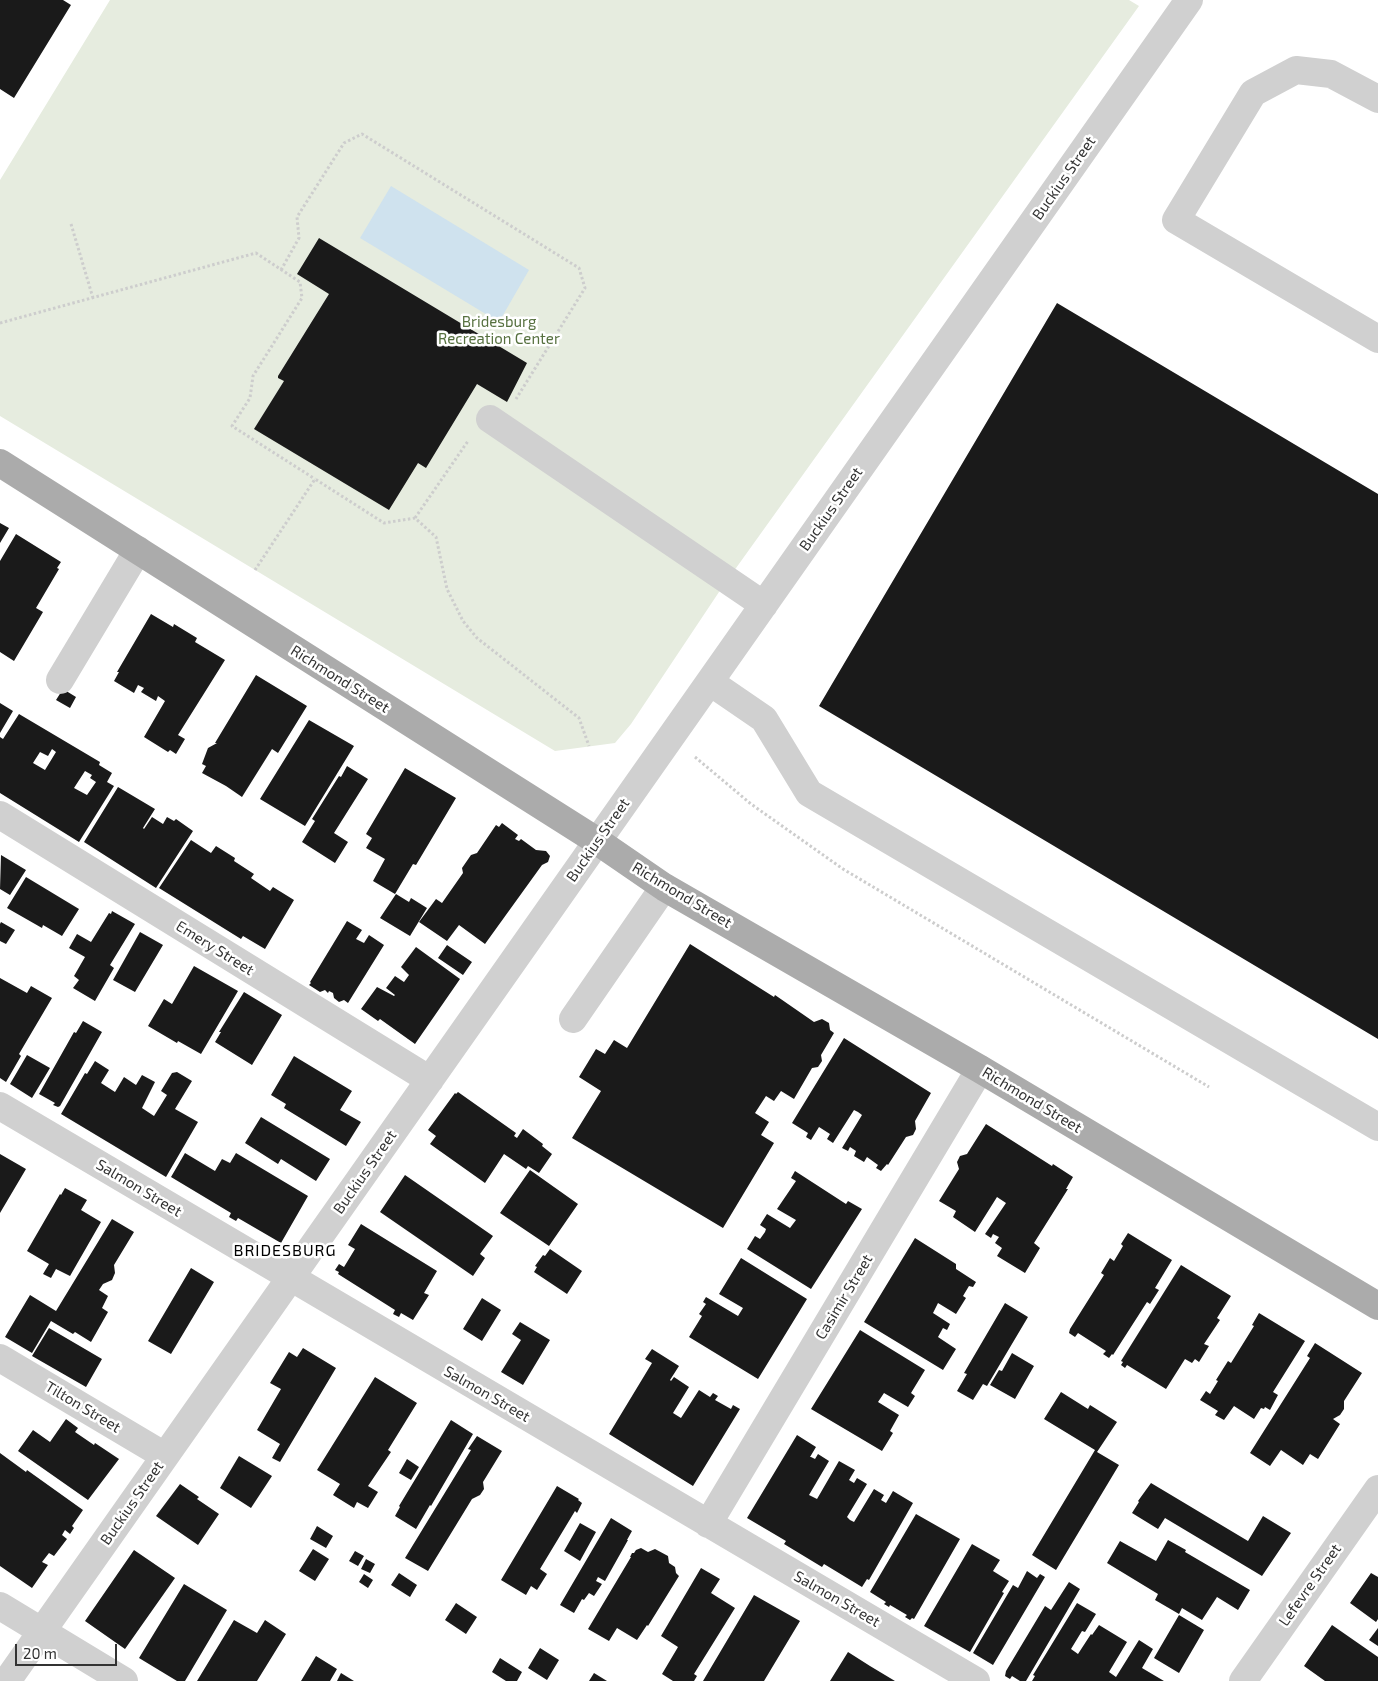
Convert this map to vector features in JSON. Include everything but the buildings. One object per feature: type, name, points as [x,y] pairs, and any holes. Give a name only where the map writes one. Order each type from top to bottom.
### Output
[{"type":"main road","name":"Richmond Street","points":[[0,463],[597,841],[664,887],[980,1069],[1378,1306]]},
{"type":"street","name":"Buckius Street","points":[[7,1681],[1189,0]]},
{"type":"street","points":[[1378,100],[1332,74],[1296,70],[1253,93],[1176,220],[1378,339]]},
{"type":"street","points":[[490,419],[764,605]]},
{"type":"street","points":[[60,680],[138,550]]},
{"type":"street","points":[[710,682],[764,719],[809,793],[1378,1127]]},
{"type":"street","name":"Emery Street","points":[[0,816],[430,1080]]},
{"type":"street","points":[[573,1018],[664,887]]},
{"type":"street","name":"Casimir Street","points":[[708,1524],[980,1069]]},
{"type":"street","name":"Salmon Street","points":[[0,1106],[976,1681]]},
{"type":"street","name":"Tilton Street","points":[[0,1358],[166,1456]]},
{"type":"street","name":"Lefevre Street","points":[[1243,1681],[1378,1488]]},
{"type":"street","points":[[0,1606],[124,1681]]},
{"type":"path","points":[[0,323],[256,253],[281,270],[300,282],[302,298],[253,376],[250,398],[232,426],[384,523],[415,518],[481,422],[506,415],[585,288],[579,268],[362,134],[344,143],[297,217],[299,238],[281,270]]},
{"type":"path","points":[[71,224],[93,298]]},
{"type":"path","points":[[255,570],[315,479]]},
{"type":"path","points":[[415,518],[436,536],[447,589],[463,621],[477,638],[579,718],[589,746]]},
{"type":"path","points":[[671,737],[752,804],[843,869],[1210,1087]]},
{"type":"green space","name":"Bridesburg Recreation Center","points":[[110,0],[1129,0],[1139,6],[721,589],[631,724],[615,743],[555,751],[0,416],[0,180]]},
{"type":"water","points":[[391,186],[529,270],[499,322],[360,238]]},
{"type":"district","name":"BRIDESBURG","points":[[285,1251]]}]
